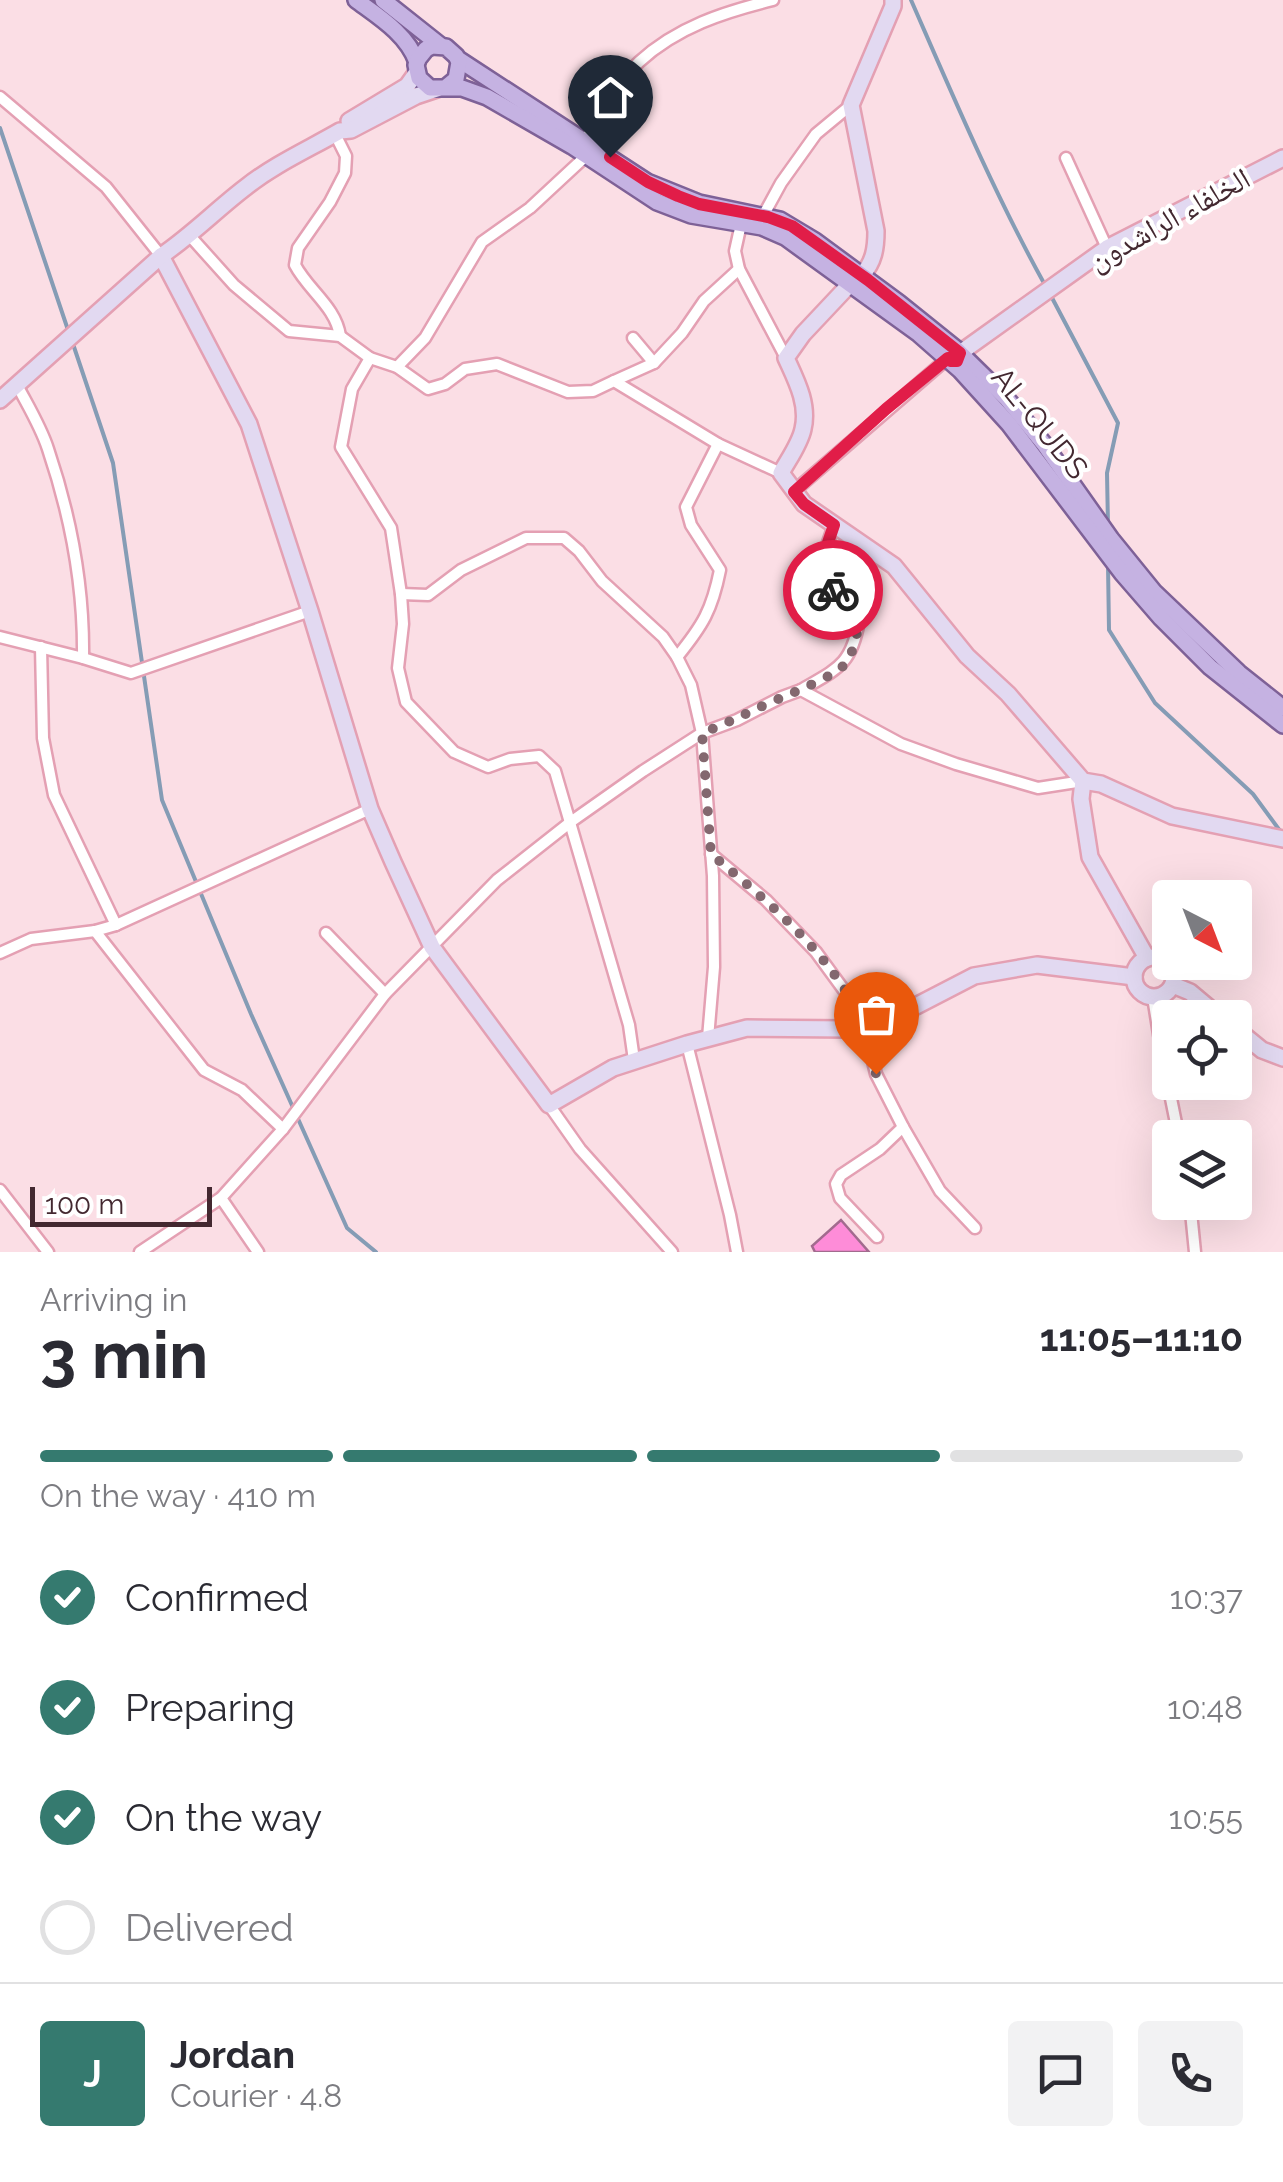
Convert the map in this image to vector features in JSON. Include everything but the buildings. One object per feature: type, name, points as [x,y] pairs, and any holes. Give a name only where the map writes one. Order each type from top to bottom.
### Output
[{"type":"main road","points":[[356,0],[399,34],[414,53],[424,84],[441,89],[456,79],[460,68],[452,51],[383,0]]},
{"type":"main road","points":[[417,67],[426,49],[441,46]]},
{"type":"main road","name":"AL-QUDS","points":[[458,59],[657,202],[692,215],[762,228],[785,237],[856,279]]},
{"type":"main road","name":"AL-QUDS","points":[[441,89],[462,88],[487,97],[662,190],[699,204],[763,216],[792,226],[1026,420],[1154,592],[1240,674],[1283,708]]},
{"type":"main road","name":"AL-QUDS","points":[[953,357],[1161,618],[1210,666],[1283,726]]},
{"type":"street","points":[[397,367],[426,338],[482,242],[530,208],[586,148],[637,64],[682,31],[724,12],[773,0]]},
{"type":"street","points":[[763,216],[816,134],[850,105],[893,0]]},
{"type":"street","points":[[338,133],[346,122],[407,86],[417,67]]},
{"type":"street","points":[[0,400],[246,186],[338,133],[416,96],[441,89]]},
{"type":"street","points":[[0,97],[106,188],[162,256],[249,424],[370,809],[432,947],[580,1149],[672,1252]]},
{"type":"street","points":[[786,358],[873,258],[876,231],[850,105]]},
{"type":"street","points":[[338,133],[346,156],[345,173],[298,248],[294,265],[326,305],[338,324],[340,336]]},
{"type":"street","points":[[1066,158],[1107,248]]},
{"type":"street","name":"الخلفاء الراشدون","points":[[953,357],[1107,248],[1283,158]]},
{"type":"street","points":[[741,224],[735,251],[739,269],[786,358],[799,387],[804,412],[803,430],[781,474]]},
{"type":"street","points":[[190,236],[234,285],[289,331],[340,336],[370,358],[397,367],[428,389],[445,384],[465,369],[497,364],[568,392],[592,391],[654,363],[704,301],[739,269]]},
{"type":"street","points":[[633,338],[654,363]]},
{"type":"street","points":[[794,492],[886,409],[953,357]]},
{"type":"street","points":[[370,358],[352,389],[341,447],[391,528],[403,624],[398,668],[406,702],[454,752],[488,767],[510,759],[540,756],[556,771],[630,1025],[634,1060]]},
{"type":"street","points":[[614,381],[718,444],[781,474],[804,504],[894,566],[967,656],[1008,694],[1084,781]]},
{"type":"street","points":[[18,385],[48,446],[78,558],[84,615],[82,658]]},
{"type":"street","points":[[677,657],[701,628],[714,600],[720,570],[691,524],[686,507],[718,444]]},
{"type":"street","points":[[140,1252],[221,1198],[283,1129],[385,994],[497,880],[643,770],[702,733],[801,690],[844,664],[859,620],[822,581],[820,566],[834,525]]},
{"type":"street","points":[[401,594],[428,594],[461,570],[526,538],[564,538],[677,657],[691,685],[702,733],[714,967],[708,1038]]},
{"type":"street","points":[[0,637],[131,673],[310,611]]},
{"type":"street","points":[[41,647],[44,738],[54,795],[116,924]]},
{"type":"street","points":[[801,690],[900,744],[956,764],[1038,788],[1084,781],[1101,784],[1172,816],[1283,839]]},
{"type":"street","points":[[1084,781],[1081,800],[1090,857],[1147,958]]},
{"type":"street","points":[[0,953],[31,939],[95,931],[116,924],[370,809]]},
{"type":"street","points":[[711,854],[766,900],[816,952],[846,993],[864,1024],[876,1074],[902,1128],[940,1191],[975,1228]]},
{"type":"street","points":[[95,931],[204,1070],[242,1090],[283,1129]]},
{"type":"street","points":[[326,932],[385,994]]},
{"type":"street","points":[[1160,957],[1171,965],[1175,978],[1164,995],[1153,997],[1140,991],[1134,977],[1136,966],[1147,958],[1160,957]]},
{"type":"street","points":[[549,1106],[634,1060],[747,1028],[849,1030],[916,1006],[974,976],[1036,966],[1134,977]]},
{"type":"street","points":[[1173,985],[1200,1000]]},
{"type":"street","points":[[1153,997],[1175,1120]]},
{"type":"street","points":[[1252,1042],[1283,1058]]},
{"type":"street","points":[[687,1044],[737,1252]]},
{"type":"street","points":[[877,1237],[840,1198],[836,1184],[841,1175],[880,1149],[902,1128]]},
{"type":"street","points":[[0,1190],[48,1252]]},
{"type":"street","points":[[221,1198],[253,1250]]},
{"type":"street","points":[[1192,1220],[1195,1252]]},
{"type":"waterway","points":[[911,0],[991,180],[1045,285]]},
{"type":"waterway","points":[[0,128],[68,330]]},
{"type":"waterway","points":[[1050,294],[1118,423],[1107,473],[1108,526]]},
{"type":"waterway","points":[[73,344],[113,463],[162,800],[251,1014],[347,1228],[376,1252]]},
{"type":"waterway","points":[[1108,565],[1109,630],[1155,703],[1253,794],[1283,835]]},
{"type":"way so far","points":[[833,590],[859,620],[844,664],[801,690],[702,733],[711,854],[766,900],[816,952],[864,1024],[876,1074]]},
{"type":"route","points":[[610,157],[662,190],[699,204],[768,217],[792,226],[960,353],[957,361],[948,358],[886,409],[794,492],[834,525],[820,566],[822,581],[833,590]]}]
